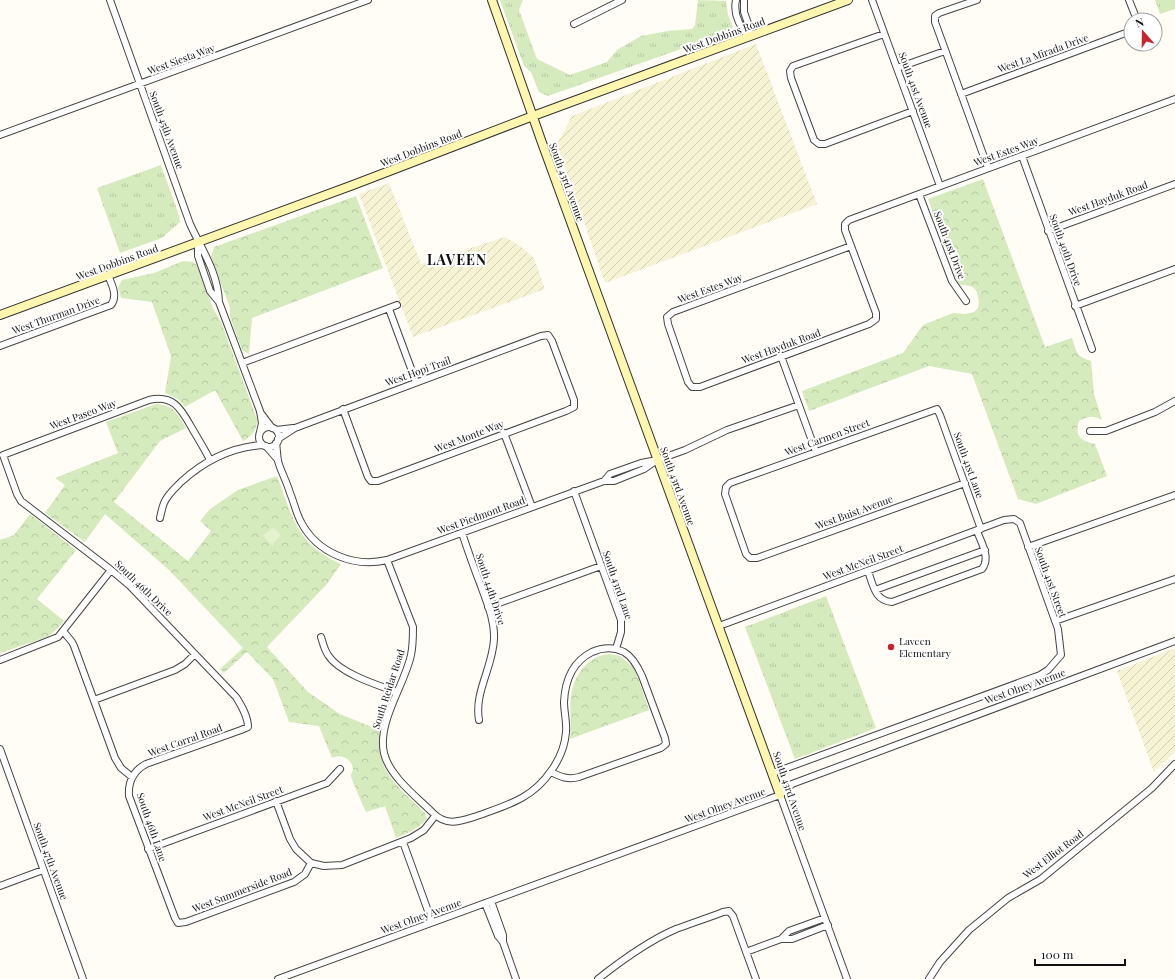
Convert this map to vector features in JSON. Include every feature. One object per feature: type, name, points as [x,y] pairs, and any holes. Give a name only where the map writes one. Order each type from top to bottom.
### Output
[{"type":"main road","name":"South 43rd Avenue","points":[[492,0],[780,795]]},
{"type":"main road","name":"West Dobbins Road","points":[[0,315],[198,243],[533,116],[848,0]]},
{"type":"street","name":"South 45th Avenue","points":[[110,0],[190,224],[198,243],[206,253],[219,288],[219,302],[260,411],[262,424],[260,433]]},
{"type":"street","name":"West Siesta Way","points":[[0,135],[368,0]]},
{"type":"street","points":[[736,0],[735,4],[741,28],[749,37]]},
{"type":"street","points":[[744,0],[744,12],[749,26],[749,37]]},
{"type":"street","name":"South 41st Avenue","points":[[872,0],[940,186]]},
{"type":"street","points":[[976,0],[935,16],[935,22],[988,168]]},
{"type":"street","points":[[1130,0],[1134,12]]},
{"type":"street","points":[[574,24],[618,1]]},
{"type":"street","points":[[884,34],[793,66],[790,71],[791,78],[814,140],[819,144],[825,144],[913,111]]},
{"type":"street","name":"West La Mirada Drive","points":[[961,94],[1123,34]]},
{"type":"street","points":[[897,68],[945,51]]},
{"type":"street","name":"West Estes Way","points":[[692,387],[688,382],[668,324],[667,317],[673,312],[851,246],[845,230],[845,224],[849,220],[1175,99]]},
{"type":"street","name":"South 40th Drive","points":[[1022,156],[1092,350]]},
{"type":"street","name":"West Hayduk Road","points":[[1048,231],[1175,184]]},
{"type":"street","name":"South 41st Drive","points":[[919,194],[952,281],[966,301]]},
{"type":"street","name":"West Hayduk Road","points":[[692,387],[700,386],[869,324],[876,319],[876,313],[851,246]]},
{"type":"street","points":[[1075,306],[1175,269]]},
{"type":"street","name":"West Thurman Drive","points":[[0,346],[111,305],[114,301],[115,294],[108,275]]},
{"type":"street","points":[[242,363],[397,305]]},
{"type":"street","points":[[389,309],[416,382]]},
{"type":"street","name":"West Hopi Trail","points":[[244,446],[272,446],[295,428],[416,382],[548,335],[552,340],[574,400],[574,407]]},
{"type":"street","points":[[781,356],[816,452]]},
{"type":"street","name":"West Paseo Way","points":[[3,455],[149,400],[163,398],[171,401],[182,410],[210,460]]},
{"type":"street","points":[[1090,431],[1106,431],[1155,412],[1175,401]]},
{"type":"street","name":"West Piedmont Road","points":[[278,460],[301,522],[310,536],[317,543],[340,557],[350,561],[376,563],[462,533],[604,480],[614,481],[644,469],[658,460],[685,450],[727,430],[799,405]]},
{"type":"street","name":"West Monte Way","points":[[343,409],[368,477],[371,481],[378,481],[574,407]]},
{"type":"street","name":"West Carmen Street","points":[[750,558],[746,554],[725,494],[726,487],[730,483],[937,409]]},
{"type":"street","name":"South 41st Lane","points":[[937,409],[965,483],[985,550]]},
{"type":"street","name":"South 45th Avenue","points":[[260,411],[274,429]]},
{"type":"street","name":"West Hopi Trail","points":[[160,518],[164,503],[173,490],[196,469],[210,460],[244,446],[257,437],[266,427],[274,429],[295,428]]},
{"type":"street","points":[[274,429],[278,434],[278,460]]},
{"type":"street","points":[[260,433],[260,440],[278,460]]},
{"type":"street","points":[[504,433],[532,507]]},
{"type":"street","name":"South 46th Drive","points":[[3,455],[21,501],[111,570],[137,593],[236,696],[243,709],[248,726]]},
{"type":"street","name":"West Buist Avenue","points":[[750,558],[757,558],[965,483]]},
{"type":"street","name":"South 43rd Lane","points":[[574,491],[622,620],[621,632],[616,649]]},
{"type":"street","points":[[1028,547],[1175,495]]},
{"type":"street","name":"West McNeil Street","points":[[719,626],[1004,520],[1014,520]]},
{"type":"street","name":"South 41st Street","points":[[773,773],[1040,675],[1048,670],[1060,655],[1058,629],[1020,523],[1014,520]]},
{"type":"street","name":"South 44th Drive","points":[[462,533],[492,620],[494,641],[491,658],[479,698],[477,710],[479,720]]},
{"type":"street","points":[[868,571],[876,595],[884,602],[892,602],[982,569],[985,566],[985,550],[875,590]]},
{"type":"street","name":"South Reidar Road","points":[[387,560],[413,627],[411,655],[384,733],[384,753],[397,776],[435,816],[443,821],[451,823],[519,801],[536,789],[551,772]]},
{"type":"street","points":[[488,607],[601,566]]},
{"type":"street","points":[[0,660],[58,637],[111,570]]},
{"type":"street","points":[[1055,621],[1175,579]]},
{"type":"street","points":[[63,631],[74,646],[115,758],[121,768],[132,777]]},
{"type":"street","points":[[321,637],[328,656],[342,668],[360,678],[397,692]]},
{"type":"street","name":"West Olney Avenue","points":[[278,979],[780,795],[792,784],[1175,641]]},
{"type":"street","points":[[601,649],[616,649],[631,657],[639,668],[666,744],[661,748],[579,778],[564,778],[551,772],[564,743],[566,732],[564,703],[565,687],[573,669],[578,662],[593,652],[601,649]]},
{"type":"street","points":[[94,700],[175,670],[185,664],[195,654]]},
{"type":"street","name":"West Corral Road","points":[[132,777],[138,769],[146,764],[241,730],[248,726]]},
{"type":"street","name":"South 47th Avenue","points":[[0,749],[83,979]]},
{"type":"street","name":"West Elliot Road","points":[[929,979],[940,962],[969,930],[1008,898],[1041,879],[1152,788],[1175,764]]},
{"type":"street","name":"West McNeil Street","points":[[148,849],[327,783],[340,769]]},
{"type":"street","name":"South 46th Lane","points":[[132,777],[129,796],[148,849],[178,923]]},
{"type":"street","name":"South 43rd Avenue","points":[[780,795],[847,979]]},
{"type":"street","points":[[276,801],[293,846],[311,863],[324,866],[342,865],[403,842],[418,834],[429,825],[435,816]]},
{"type":"street","points":[[403,842],[432,922]]},
{"type":"street","name":"West Summerside Road","points":[[178,923],[186,922],[294,882],[305,874],[311,863]]},
{"type":"street","points":[[0,886],[43,870]]},
{"type":"street","points":[[488,902],[496,924],[498,936],[503,942],[516,979]]},
{"type":"street","points":[[598,979],[619,962],[652,942],[676,930],[729,911],[733,916],[756,979]]},
{"type":"street","points":[[781,939],[789,931],[825,918]]},
{"type":"street","points":[[746,952],[781,939],[803,935],[828,925]]},
{"type":"street","points":[[800,927],[803,935]]},
{"type":"shaded area","points":[[756,44],[817,204],[605,283],[557,144],[572,116]]},
{"type":"shaded area","points":[[389,183],[421,264],[505,237],[520,246],[534,258],[545,289],[413,337],[359,194]]},
{"type":"shaded area","points":[[1175,648],[1175,752],[1154,772],[1117,671]]},
{"type":"green space","points":[[500,0],[523,0],[519,10],[537,59],[570,75],[607,62],[617,50],[641,36],[668,31],[692,29],[695,25],[698,0],[726,1],[728,15],[733,27],[732,31],[548,96],[539,92],[531,72],[524,66]]},
{"type":"green space","points":[[1155,0],[1175,0],[1175,9],[1163,13],[1159,12]]},
{"type":"green space","points":[[161,165],[179,215],[180,222],[162,238],[120,253],[97,188]]},
{"type":"green space","points":[[983,179],[1045,347],[1072,338],[1078,353],[1082,357],[1091,361],[1094,394],[1102,420],[1096,417],[1085,418],[1079,421],[1077,430],[1082,439],[1095,444],[1107,476],[1036,504],[1018,499],[972,374],[929,366],[809,411],[802,391],[903,353],[923,325],[953,313],[966,314],[974,312],[978,308],[979,302],[977,292],[974,288],[958,284],[928,199]]},
{"type":"green space","points":[[356,196],[383,268],[252,318],[249,354],[242,350],[230,317],[230,308],[211,256],[214,247]]},
{"type":"green space","points":[[183,261],[193,262],[197,265],[213,308],[221,322],[257,419],[253,432],[243,441],[215,390],[185,407],[178,399],[165,393],[171,356],[152,302],[121,298],[118,287],[122,280],[154,273]]},
{"type":"green space","points":[[156,404],[167,406],[175,411],[186,428],[160,441],[114,502],[188,561],[211,531],[200,521],[210,509],[238,490],[277,476],[292,516],[305,538],[326,556],[341,564],[327,584],[267,647],[308,692],[340,714],[379,730],[379,751],[387,771],[398,786],[425,813],[427,819],[416,828],[396,838],[385,806],[366,812],[352,779],[351,775],[353,769],[351,762],[346,758],[339,756],[332,758],[319,726],[289,722],[273,679],[247,652],[224,673],[220,669],[243,648],[169,570],[105,514],[85,542],[45,513],[65,485],[55,478],[118,453],[106,422]]},
{"type":"green space","points":[[30,514],[76,550],[37,599],[64,621],[47,637],[0,653],[0,540],[14,535]]},
{"type":"green space","points":[[273,527],[281,535],[272,545],[263,536]]},
{"type":"green space","points":[[826,596],[876,728],[795,759],[745,627]]},
{"type":"green space","points":[[610,654],[620,656],[635,669],[649,710],[570,739],[570,702],[573,685],[583,668],[589,662],[598,656]]},
{"type":"place","name":"Laveen Elementary","points":[[891,647]]},
{"type":"district","name":"LAVEEN","points":[[457,260]]}]
